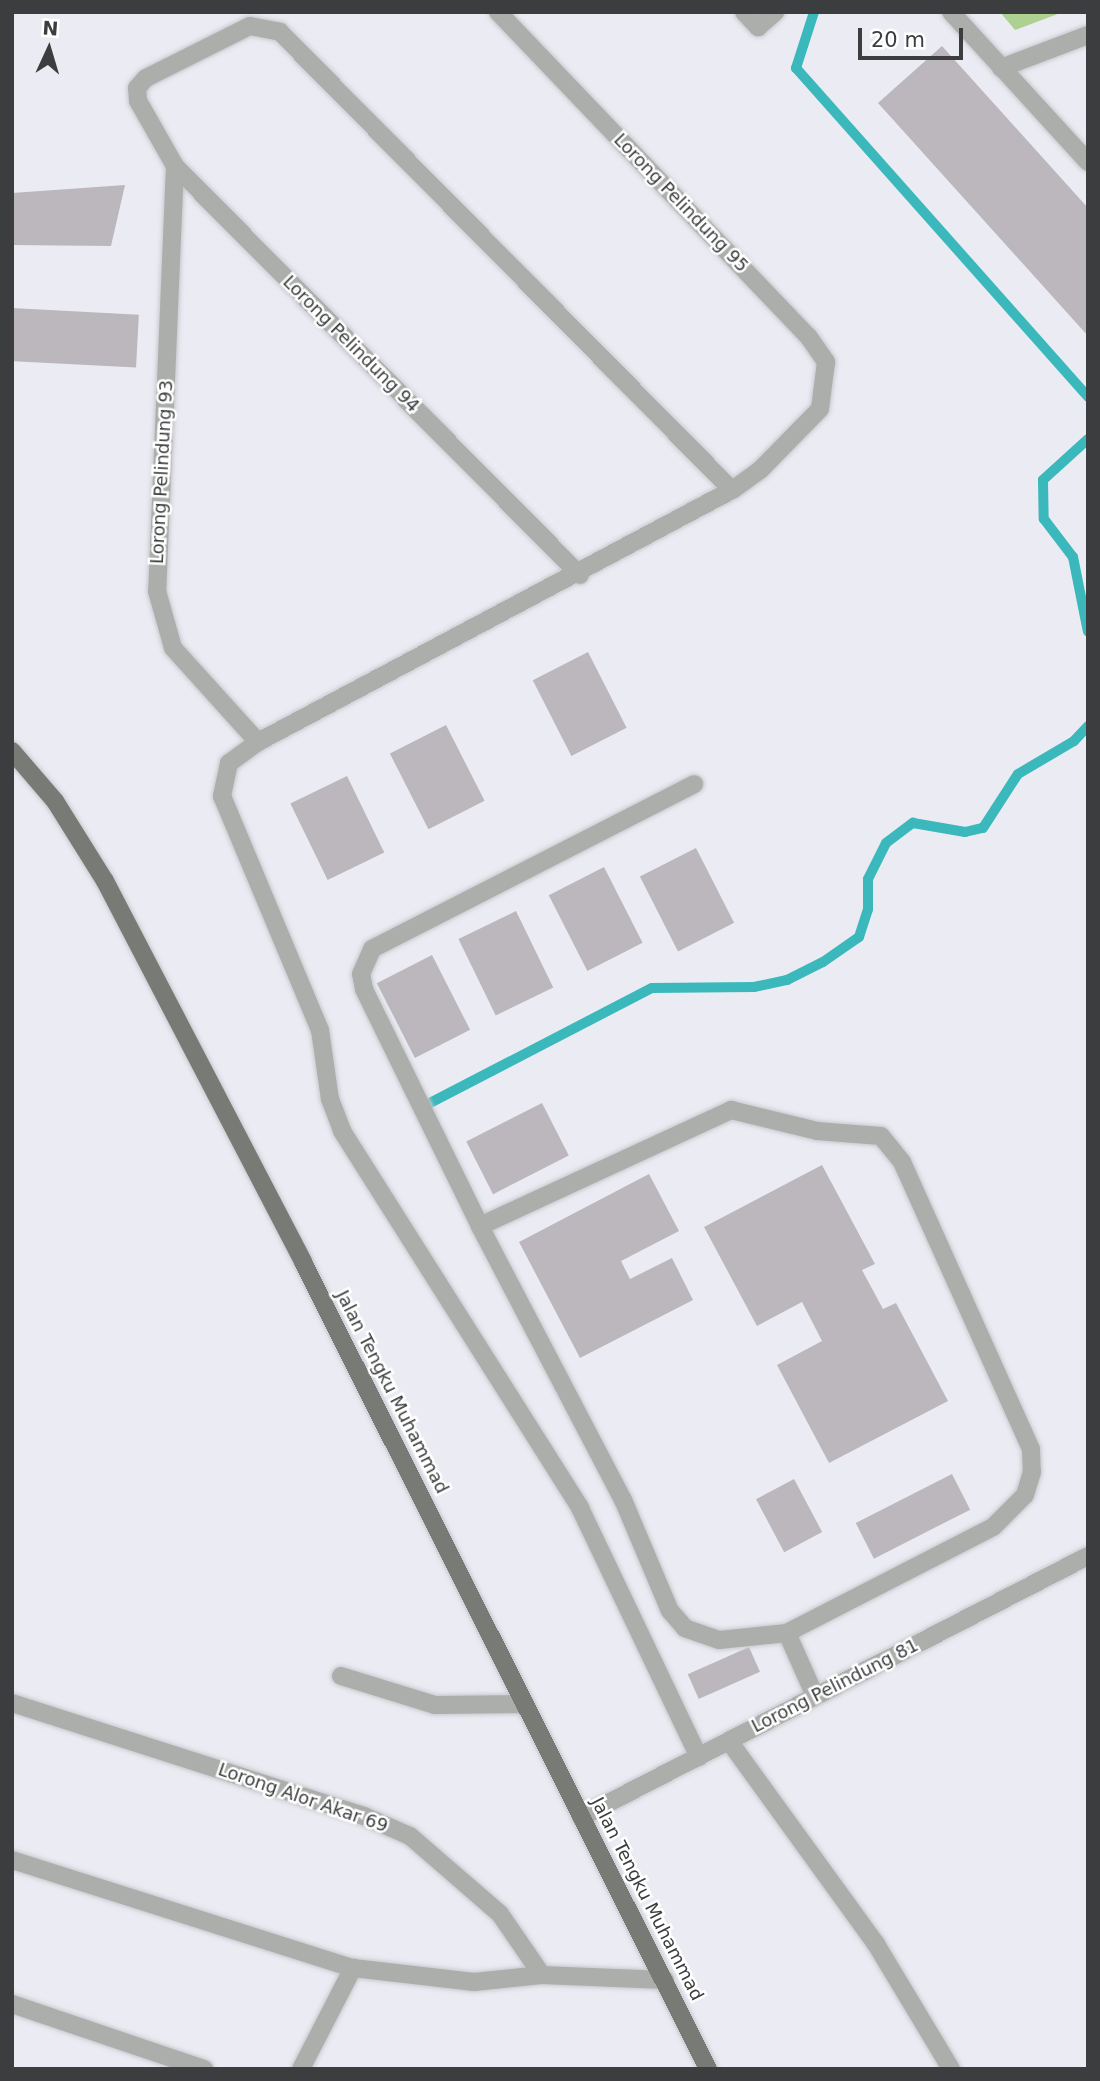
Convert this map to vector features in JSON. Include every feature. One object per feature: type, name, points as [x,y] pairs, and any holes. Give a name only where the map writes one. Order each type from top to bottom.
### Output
[{"type":"main road","name":"Jalan Tengku Muhammad","points":[[12,751],[55,801],[105,881],[708,2069]]},
{"type":"street","name":"Lorong Pelindung 95","points":[[498,12],[808,336],[826,362],[820,410],[760,470],[732,490]]},
{"type":"street","points":[[744,12],[758,27],[775,12]]},
{"type":"street","points":[[951,12],[1085,155]]},
{"type":"street","name":"Lorong Pelindung 94","points":[[580,575],[175,166],[138,101],[137,88],[146,78],[250,26],[280,32],[732,490]]},
{"type":"street","points":[[1001,68],[1088,34]]},
{"type":"street","name":"Lorong Pelindung 93","points":[[175,166],[157,591],[173,648],[258,742]]},
{"type":"street","points":[[699,1757],[580,1508],[342,1131],[330,1099],[320,1030],[222,796],[229,763],[258,742],[580,575],[732,490]]},
{"type":"street","points":[[480,1226],[731,1110],[817,1131],[868,1131],[892,1147],[1031,1449],[1032,1472],[1014,1512],[993,1527],[787,1633],[719,1640],[685,1628],[670,1611],[623,1500],[480,1226],[364,989],[364,961],[372,949],[694,784]]},
{"type":"street","name":"Lorong Pelindung 81","points":[[582,1817],[1088,1556]]},
{"type":"street","points":[[787,1633],[815,1696]]},
{"type":"street","points":[[341,1676],[435,1706],[525,1704]]},
{"type":"street","name":"Lorong Alor Akar 69","points":[[12,1703],[364,1816],[410,1836],[500,1914],[542,1975]]},
{"type":"street","points":[[729,1741],[876,1944],[951,2069]]},
{"type":"street","points":[[12,1860],[353,1968],[474,1982],[542,1975],[665,1980]]},
{"type":"street","points":[[305,2066],[353,1968]]},
{"type":"street","points":[[12,2004],[204,2069]]},
{"type":"green space","points":[[1000,12],[1063,12],[1015,30]]},
{"type":"building","points":[[942,46],[1088,208],[1088,336],[878,103]]},
{"type":"building","points":[[125,185],[111,246],[12,245],[12,193]]},
{"type":"building","points":[[12,308],[139,315],[136,368],[12,361]]},
{"type":"building","points":[[588,652],[627,728],[571,756],[533,680]]},
{"type":"building","points":[[446,725],[485,801],[428,829],[390,754]]},
{"type":"building","points":[[347,776],[384,852],[328,880],[290,804]]},
{"type":"building","points":[[696,848],[734,923],[678,951],[640,877]]},
{"type":"building","points":[[604,867],[643,943],[587,971],[549,895]]},
{"type":"building","points":[[516,911],[553,987],[496,1015],[458,939]]},
{"type":"building","points":[[432,955],[470,1030],[415,1058],[377,983]]},
{"type":"building","points":[[542,1103],[569,1156],[493,1194],[466,1142]]},
{"type":"building","points":[[822,1165],[875,1264],[862,1270],[883,1309],[896,1303],[948,1401],[829,1463],[777,1365],[822,1341],[802,1302],[757,1326],[704,1227]]},
{"type":"building","points":[[649,1174],[679,1231],[621,1261],[630,1279],[672,1258],[693,1300],[580,1358],[519,1242]]},
{"type":"building","points":[[952,1474],[970,1510],[874,1559],[856,1523]]},
{"type":"building","points":[[794,1479],[822,1532],[784,1552],[756,1499]]},
{"type":"building","points":[[749,1647],[760,1672],[699,1699],[688,1674]]},
{"type":"waterway","points":[[814,12],[796,68],[1088,397]]},
{"type":"waterway","points":[[1088,439],[1043,480],[1044,519],[1073,557],[1088,632]]},
{"type":"waterway","points":[[428,1104],[652,988],[754,987],[787,980],[823,962],[859,937],[868,909],[868,879],[886,843],[913,823],[965,832],[983,828],[1018,774],[1074,741],[1088,726]]}]
